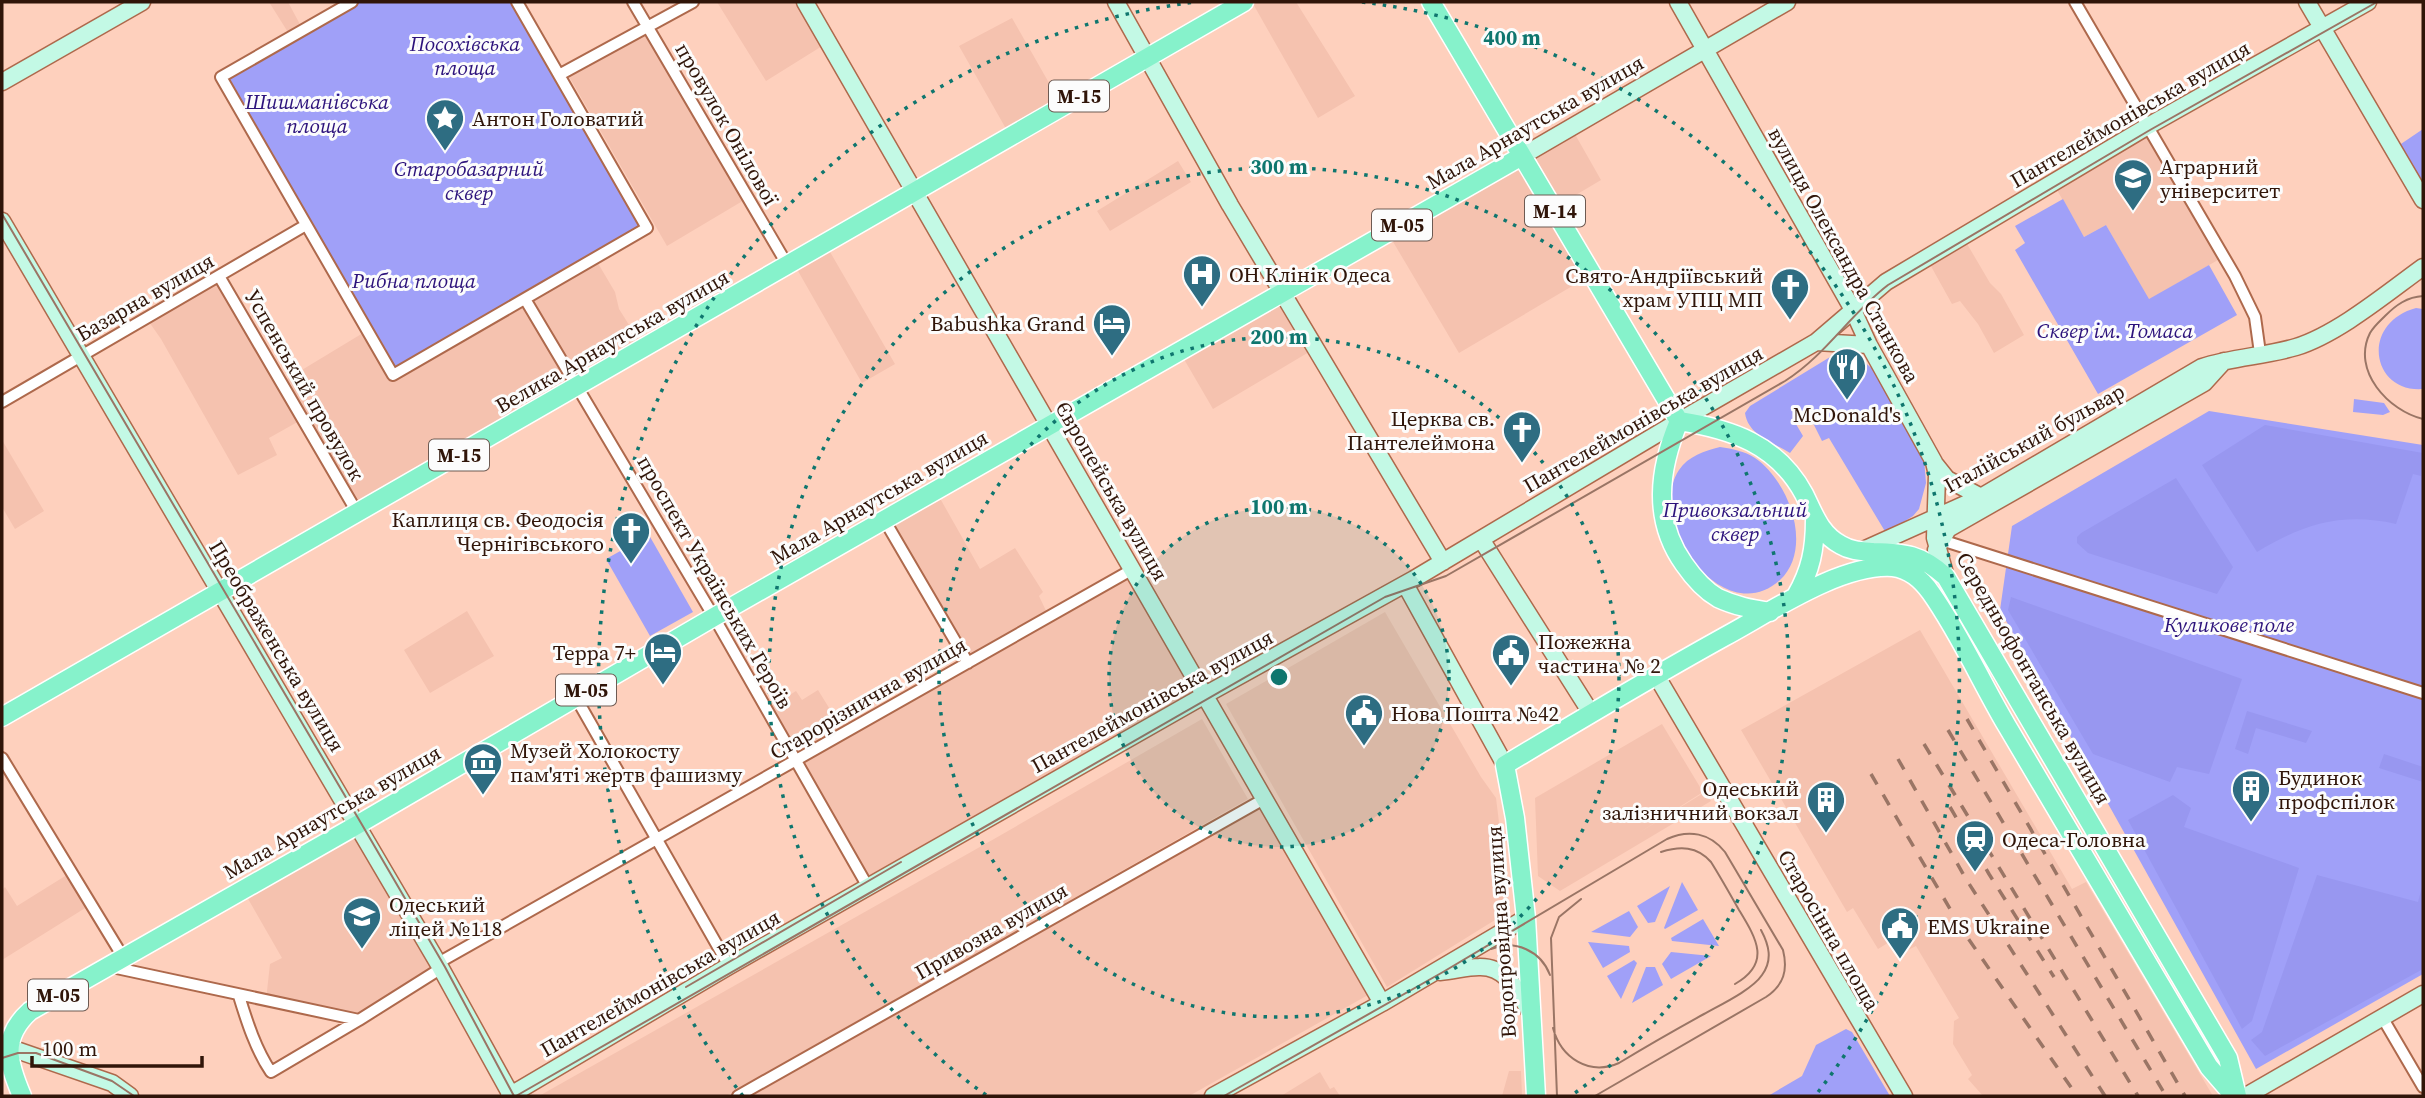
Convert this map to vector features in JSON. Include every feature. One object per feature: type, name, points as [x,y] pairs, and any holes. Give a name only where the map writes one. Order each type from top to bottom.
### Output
[{"type":"main road","points":[[2,82],[142,2]]},
{"type":"main road","name":"Європейська вулиця","points":[[805,2],[1382,1003]]},
{"type":"main road","points":[[1116,2],[1282,294],[1443,562]]},
{"type":"main road","name":"Велика Арнаутська вулиця","points":[[2,717],[1244,2]]},
{"type":"main road","name":"М-14","points":[[1431,2],[1679,421]]},
{"type":"main road","name":"вулиця Олександра Станкова","points":[[1678,2],[1853,312],[1934,462],[1937,475],[1934,517],[1936,547],[1931,593]]},
{"type":"main road","name":"Мала Арнаутська вулиця","points":[[5,1046],[16,1025],[30,1011],[1787,2]]},
{"type":"main road","points":[[2307,2],[2423,200]]},
{"type":"main road","name":"Пантелеймонівська вулиця","points":[[511,1096],[729,966],[1443,562],[1815,342],[1886,282],[2148,126],[2368,2]]},
{"type":"main road","name":"Преображенська вулиця","points":[[2,221],[438,962],[511,1096]]},
{"type":"main road","name":"Італійський бульвар","points":[[1861,551],[1934,517],[1988,500],[2202,367],[2226,359],[2296,347],[2325,334],[2423,267]]},
{"type":"main road","points":[[1815,342],[1869,345]]},
{"type":"main road","points":[[1770,612],[1739,606],[1716,596],[1692,574],[1675,551],[1667,529],[1662,487],[1666,453],[1679,421],[1709,425],[1731,432],[1774,456],[1797,484],[1815,519],[1830,537],[1840,545],[1861,551],[1903,553],[1936,547],[1948,528],[1988,500],[1947,479],[1934,462]]},
{"type":"main road","points":[[1796,596],[1807,576],[1814,554],[1815,519]]},
{"type":"main road","points":[[1481,539],[1591,713]]},
{"type":"main road","name":"Середньофонтанська вулиця","points":[[1936,547],[1947,577],[2228,1058],[2235,1096]]},
{"type":"main road","points":[[1405,584],[1505,765],[1796,596],[1863,570],[1883,567],[1896,568],[1916,576],[1931,593]]},
{"type":"main road","name":"Середньофонтанська вулиця","points":[[1931,593],[1996,708],[2209,1067],[2235,1096]]},
{"type":"main road","name":"Старосінна площа","points":[[1656,675],[1904,1096]]},
{"type":"main road","name":"Водопровідна вулиця","points":[[1505,765],[1515,818],[1527,918],[1536,1096]]},
{"type":"main road","points":[[1213,1096],[1382,1003],[1527,918]]},
{"type":"main road","points":[[1434,972],[1479,967],[1495,969],[1508,979],[1530,1012]]},
{"type":"main road","points":[[2246,1096],[2423,994]]},
{"type":"main road","points":[[22,1096],[5,1046],[112,1083],[130,1096]]},
{"type":"street","points":[[350,2],[221,77],[393,375],[647,228],[517,2]]},
{"type":"street","name":"провулок Онілової","points":[[633,2],[788,266]]},
{"type":"street","points":[[559,75],[693,2]]},
{"type":"street","points":[[2075,2],[2240,286],[2255,317],[2260,353]]},
{"type":"street","name":"Базарна вулиця","points":[[2,402],[306,225]]},
{"type":"street","name":"Успенський провулок","points":[[219,276],[358,514]]},
{"type":"street","name":"проспект Українських Героїв","points":[[525,299],[714,617],[868,887]]},
{"type":"street","points":[[885,521],[968,663]]},
{"type":"street","points":[[1936,547],[2423,692]]},
{"type":"street","name":"Старорізнична вулиця","points":[[359,1020],[440,970],[438,962],[1133,569]]},
{"type":"street","points":[[575,696],[729,966]]},
{"type":"street","points":[[2,758],[123,957]]},
{"type":"street","name":"Привозна вулиця","points":[[738,1096],[1264,799]]},
{"type":"street","points":[[107,966],[359,1020]]},
{"type":"street","points":[[239,996],[271,1072],[359,1020]]},
{"type":"street","points":[[2382,1017],[2423,1087]]},
{"type":"shaded area","points":[[269,2],[288,2],[303,30],[291,37]]},
{"type":"shaded area","points":[[717,2],[804,2],[827,43],[766,81]]},
{"type":"shaded area","points":[[1252,2],[1296,2],[1355,96],[1318,118]]},
{"type":"shaded area","points":[[1012,18],[1061,104],[1009,134],[959,46]]},
{"type":"shaded area","points":[[653,26],[751,196],[667,246],[567,73]]},
{"type":"shaded area","name":"Аграрний університет","points":[[2147,127],[2223,257],[2149,300],[2106,225],[2084,237],[2053,183]]},
{"type":"shaded area","points":[[1572,129],[1601,180],[1554,208],[1524,156]]},
{"type":"shaded area","points":[[1522,159],[1591,275],[1459,353],[1389,235]]},
{"type":"shaded area","points":[[1178,161],[1191,182],[1110,231],[1097,211]]},
{"type":"shaded area","points":[[1963,237],[1990,283],[2001,294],[2024,335],[1994,353],[1978,324],[1960,301],[1952,304],[1927,259]]},
{"type":"shaded area","points":[[826,245],[895,364],[862,383],[794,264]]},
{"type":"shaded area","points":[[596,260],[615,292],[619,309],[643,347],[358,513],[282,382],[363,333]]},
{"type":"shaded area","points":[[217,278],[301,420],[269,438],[277,455],[238,475],[147,319]]},
{"type":"shaded area","points":[[1281,296],[1314,349],[1213,409],[1181,354]]},
{"type":"shaded area","points":[[2265,425],[2423,453],[2421,476],[2413,474],[2396,524],[2358,519],[2324,523],[2291,534],[2257,552],[2202,465]]},
{"type":"shaded area","points":[[2,440],[44,511],[15,529],[2,507]]},
{"type":"shaded area","points":[[2176,478],[2233,567],[2217,594],[2088,553],[2077,543],[2077,537],[2081,533]]},
{"type":"shaded area","points":[[937,493],[980,569],[1015,548],[1043,592],[1039,596],[1048,615],[969,661],[888,522]]},
{"type":"shaded area","points":[[1133,569],[1204,694],[870,884],[798,762]]},
{"type":"shaded area","points":[[2011,597],[2242,679],[2209,774],[2177,767],[2170,782],[2093,754],[2008,610]]},
{"type":"shaded area","points":[[467,611],[494,656],[430,693],[404,650]]},
{"type":"shaded area","points":[[1385,612],[1481,777],[1496,798],[1509,904],[1503,915],[1387,987],[1226,704]]},
{"type":"shaded area","points":[[1920,630],[2072,889],[2086,882],[2213,1096],[1983,1096],[1968,1079],[1972,1075],[1953,1044],[1954,1021],[1959,1018],[1916,946],[1908,950],[1899,936],[1878,949],[1853,908],[1847,912],[1741,730]]},
{"type":"shaded area","points":[[818,690],[844,732],[797,759],[769,708],[796,691],[802,700]]},
{"type":"shaded area","points":[[2247,711],[2312,731],[2306,743],[2256,728],[2248,754],[2235,749]]},
{"type":"shaded area","points":[[1202,719],[1248,799],[726,1096],[539,1096],[994,839]]},
{"type":"shaded area","points":[[1662,724],[1703,792],[1637,834],[1705,792],[1711,801],[1560,891],[1538,876],[1535,798]]},
{"type":"shaded area","points":[[2384,754],[2423,767],[2423,782],[2379,768]]},
{"type":"shaded area","points":[[2173,795],[2191,808],[2184,827],[2299,868],[2252,1021],[2242,1029],[2128,820]]},
{"type":"shaded area","points":[[1260,809],[1368,995],[1189,1096],[743,1096],[855,1032]]},
{"type":"shaded area","name":"Одеський ліцей №118","points":[[357,826],[439,970],[360,1019],[266,1000],[270,964],[282,958],[243,890]]},
{"type":"shaded area","points":[[70,873],[90,905],[2,960],[2,890],[5,887],[17,906]]},
{"type":"shaded area","points":[[2317,875],[2418,902],[2423,883],[2423,969],[2265,1056],[2251,1040],[2262,1032]]},
{"type":"shaded area","points":[[1509,1071],[1521,1071],[1522,1096],[1502,1096]]},
{"type":"shaded area","points":[[1320,1072],[1330,1089],[1334,1087],[1340,1096],[1281,1096]]},
{"type":"green space","name":"Старобазарний сквер","points":[[352,2],[517,2],[647,228],[393,375],[221,77]]},
{"type":"green space","points":[[2423,129],[2423,193],[2395,148]]},
{"type":"green space","name":"Сквер ім. Томаса","points":[[2063,199],[2084,237],[2106,225],[2149,299],[2209,265],[2237,315],[2098,394],[2015,250],[2025,243],[2015,226]]},
{"type":"green space","points":[[2416,308],[2423,309],[2423,389],[2405,387],[2392,380],[2383,369],[2379,356],[2380,341],[2386,328],[2398,316]]},
{"type":"green space","points":[[1847,353],[1858,357],[1874,370],[1924,459],[1926,483],[1919,509],[1913,516],[1886,533],[1829,438],[1822,441],[1810,417],[1796,424],[1803,436],[1790,453],[1756,432],[1747,421],[1745,413],[1750,406],[1835,354]]},
{"type":"green space","points":[[2354,399],[2384,403],[2390,412],[2383,415],[2353,412]]},
{"type":"green space","name":"Куликове поле","points":[[2209,411],[2423,445],[2423,974],[2256,1069],[2000,610],[2012,526]]},
{"type":"green space","name":"Привокзальний сквер","points":[[1720,447],[1747,454],[1767,469],[1787,498],[1793,516],[1795,551],[1790,567],[1780,580],[1758,592],[1735,592],[1714,581],[1695,564],[1681,541],[1672,516],[1671,492],[1679,470],[1692,458]]},
{"type":"green space","points":[[649,535],[693,612],[650,636],[606,559]]},
{"type":"green space","points":[[1682,882],[1698,910],[1665,929],[1664,928]]},
{"type":"green space","points":[[1670,886],[1655,922],[1648,923],[1637,906]]},
{"type":"green space","points":[[1629,911],[1638,927],[1630,937],[1591,932]]},
{"type":"green space","points":[[1703,919],[1719,946],[1672,941],[1671,938]]},
{"type":"green space","points":[[1588,942],[1629,946],[1630,952],[1603,968]]},
{"type":"green space","points":[[1671,952],[1711,956],[1671,979],[1662,964]]},
{"type":"green space","points":[[1634,960],[1637,963],[1621,999],[1607,976]]},
{"type":"green space","points":[[1646,967],[1655,967],[1663,985],[1632,1003]]},
{"type":"green space","points":[[1846,1029],[1852,1032],[1890,1096],[1768,1096],[1802,1076],[1816,1045]]},
{"type":"tram line","points":[[516,1096],[1385,597],[1446,576],[1785,381],[1826,347],[1874,296],[1888,285],[2150,130],[2377,2]]},
{"type":"tram line","points":[[2,214],[445,967],[514,1096]]},
{"type":"tram line","points":[[2423,296],[2407,300],[2389,312],[2372,330],[2365,347],[2369,375],[2377,387],[2398,408],[2423,419]]},
{"type":"tram line","points":[[1224,1096],[1443,972],[1667,839],[1683,834],[1706,837],[1725,852],[1783,950],[1785,970],[1781,982],[1766,997],[1595,1096]]},
{"type":"tram line","points":[[1661,852],[1688,849],[1706,857],[1745,920],[1755,940],[1757,959],[1754,968],[1735,984]]},
{"type":"tram line","points":[[686,987],[901,862]]},
{"type":"tram line","points":[[1557,1096],[1551,938],[1559,917],[1581,899]]},
{"type":"tram line","points":[[1553,1028],[1562,1048],[1578,1062],[1597,1067],[1619,1063],[1735,997],[1757,981],[1769,958],[1761,930]]},
{"type":"tram line","points":[[1491,949],[1509,945],[1526,949],[1540,959],[1550,975]]},
{"type":"tram line","points":[[2,1058],[18,1053],[36,1053],[112,1081],[134,1096]]},
{"type":"railway","points":[[1967,719],[2185,1096]]},
{"type":"railway","points":[[1948,730],[2166,1096]]},
{"type":"railway","points":[[1924,744],[2138,1096]]},
{"type":"railway","points":[[1898,759],[1966,879],[2105,1096]]},
{"type":"railway","points":[[1871,774],[1963,931],[2077,1096]]},
{"type":"railway","points":[[1950,807],[2054,977]]},
{"type":"place","name":"Антон Головатий","points":[[445,152]]},
{"type":"place","name":"Аграрний університет","points":[[2133,212]]},
{"type":"place","name":"ОН Клінік Одеса","points":[[1202,308]]},
{"type":"place","name":"Свято-Андріївський храм УПЦ МП","points":[[1790,321]]},
{"type":"place","name":"Babushka Grand","points":[[1112,357]]},
{"type":"place","name":"McDonald's","points":[[1847,401]]},
{"type":"place","name":"Церква св. Пантелеймона","points":[[1522,464]]},
{"type":"place","name":"Каплиця св. Феодосія Чернігівського","points":[[631,565]]},
{"type":"place","name":"Терра 7+","points":[[663,686]]},
{"type":"place","name":"Пожежна частина № 2","points":[[1511,687]]},
{"type":"place","name":"Нова Пошта №42","points":[[1364,747]]},
{"type":"place","name":"Музей Холокосту пам'яті жертв фашизму","points":[[483,796]]},
{"type":"place","name":"Будинок профспілок","points":[[2251,823]]},
{"type":"place","name":"Одеський залізничний вокзал","points":[[1826,834]]},
{"type":"place","name":"Одеса-Головна","points":[[1975,873]]},
{"type":"place","name":"Одеський ліцей №118","points":[[362,950]]},
{"type":"place","name":"EMS Ukraine","points":[[1900,960]]},
{"type":"park label","name":"Посохівська площа","points":[[465,55]]},
{"type":"park label","name":"Шишманівська площа","points":[[317,113]]},
{"type":"park label","name":"Рибна площа","points":[[414,280]]}]
